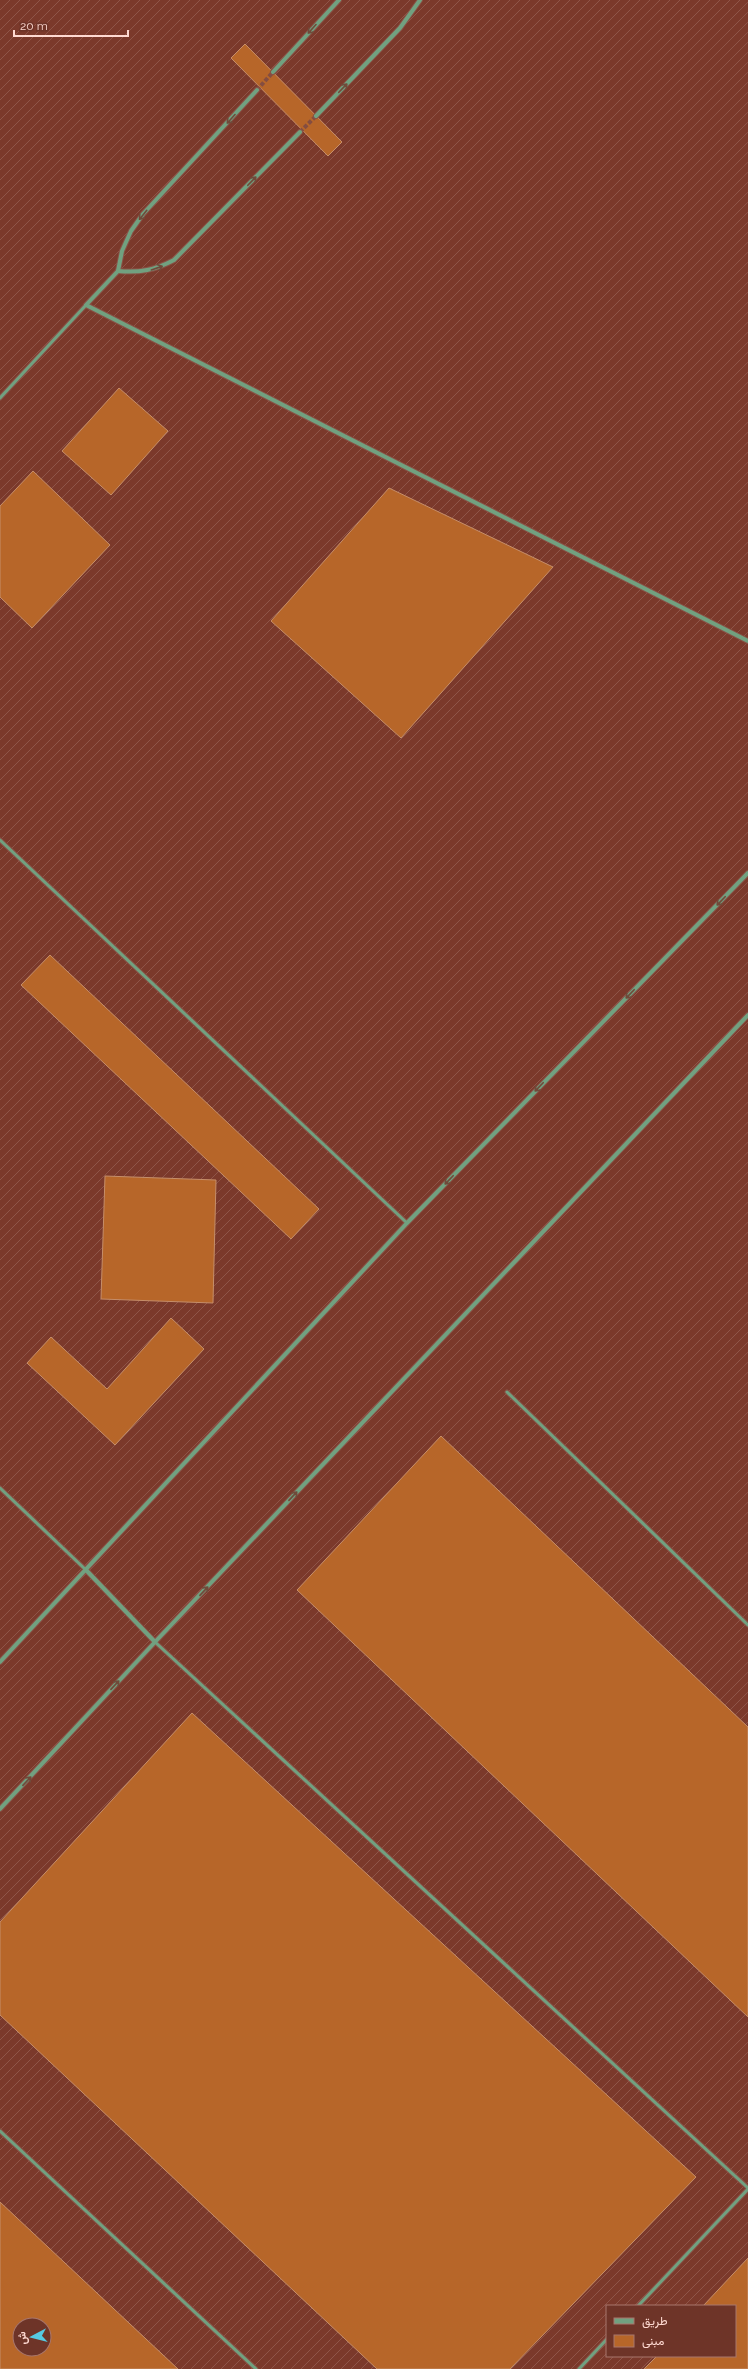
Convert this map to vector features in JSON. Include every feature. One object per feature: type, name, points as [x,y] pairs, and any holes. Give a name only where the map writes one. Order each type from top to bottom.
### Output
[{"type":"street","points":[[273,72],[339,0]]},
{"type":"street","points":[[316,116],[400,28],[420,0]]},
{"type":"street","points":[[257,90],[143,214],[131,231],[122,251],[118,272],[86,305],[748,641]]},
{"type":"street","points":[[118,272],[138,273],[157,269],[174,260],[300,132]]},
{"type":"street","points":[[0,1662],[407,1223],[748,873]]},
{"type":"street","points":[[0,1809],[748,1015]]},
{"type":"street","points":[[86,1570],[156,1642]]},
{"type":"lane","points":[[0,398],[86,305]]},
{"type":"lane","points":[[0,840],[407,1223]]},
{"type":"lane","points":[[507,1392],[748,1625]]},
{"type":"lane","points":[[0,1488],[86,1570]]},
{"type":"lane","points":[[156,1642],[748,2189],[639,2305]]},
{"type":"lane","points":[[0,2131],[256,2369]]},
{"type":"lane","points":[[579,2369],[606,2340]]},
{"type":"shaded area","points":[[0,0],[748,0],[748,2369],[0,2369]]},
{"type":"building","points":[[245,44],[342,142],[328,156],[231,58]]},
{"type":"building","points":[[119,388],[168,431],[111,495],[62,451]]},
{"type":"building","points":[[33,471],[110,545],[32,628],[0,597],[0,506]]},
{"type":"building","points":[[389,488],[553,567],[401,738],[271,621]]},
{"type":"building","points":[[50,955],[319,1209],[291,1239],[21,985]]},
{"type":"building","points":[[105,1176],[216,1180],[213,1303],[101,1299]]},
{"type":"building","points":[[171,1318],[204,1349],[115,1445],[27,1363],[51,1337],[107,1389]]},
{"type":"building","points":[[441,1436],[748,1727],[748,2017],[297,1590]]},
{"type":"building","points":[[192,1713],[696,2177],[510,2369],[377,2369],[0,2015],[0,1922]]},
{"type":"building","points":[[0,2202],[178,2369],[0,2369]]},
{"type":"building","points":[[748,2258],[748,2369],[644,2369],[656,2357],[736,2357],[736,2305],[704,2305]]},
{"type":"tunnel","points":[[257,90],[273,72]]},
{"type":"tunnel","points":[[300,132],[316,116]]}]
